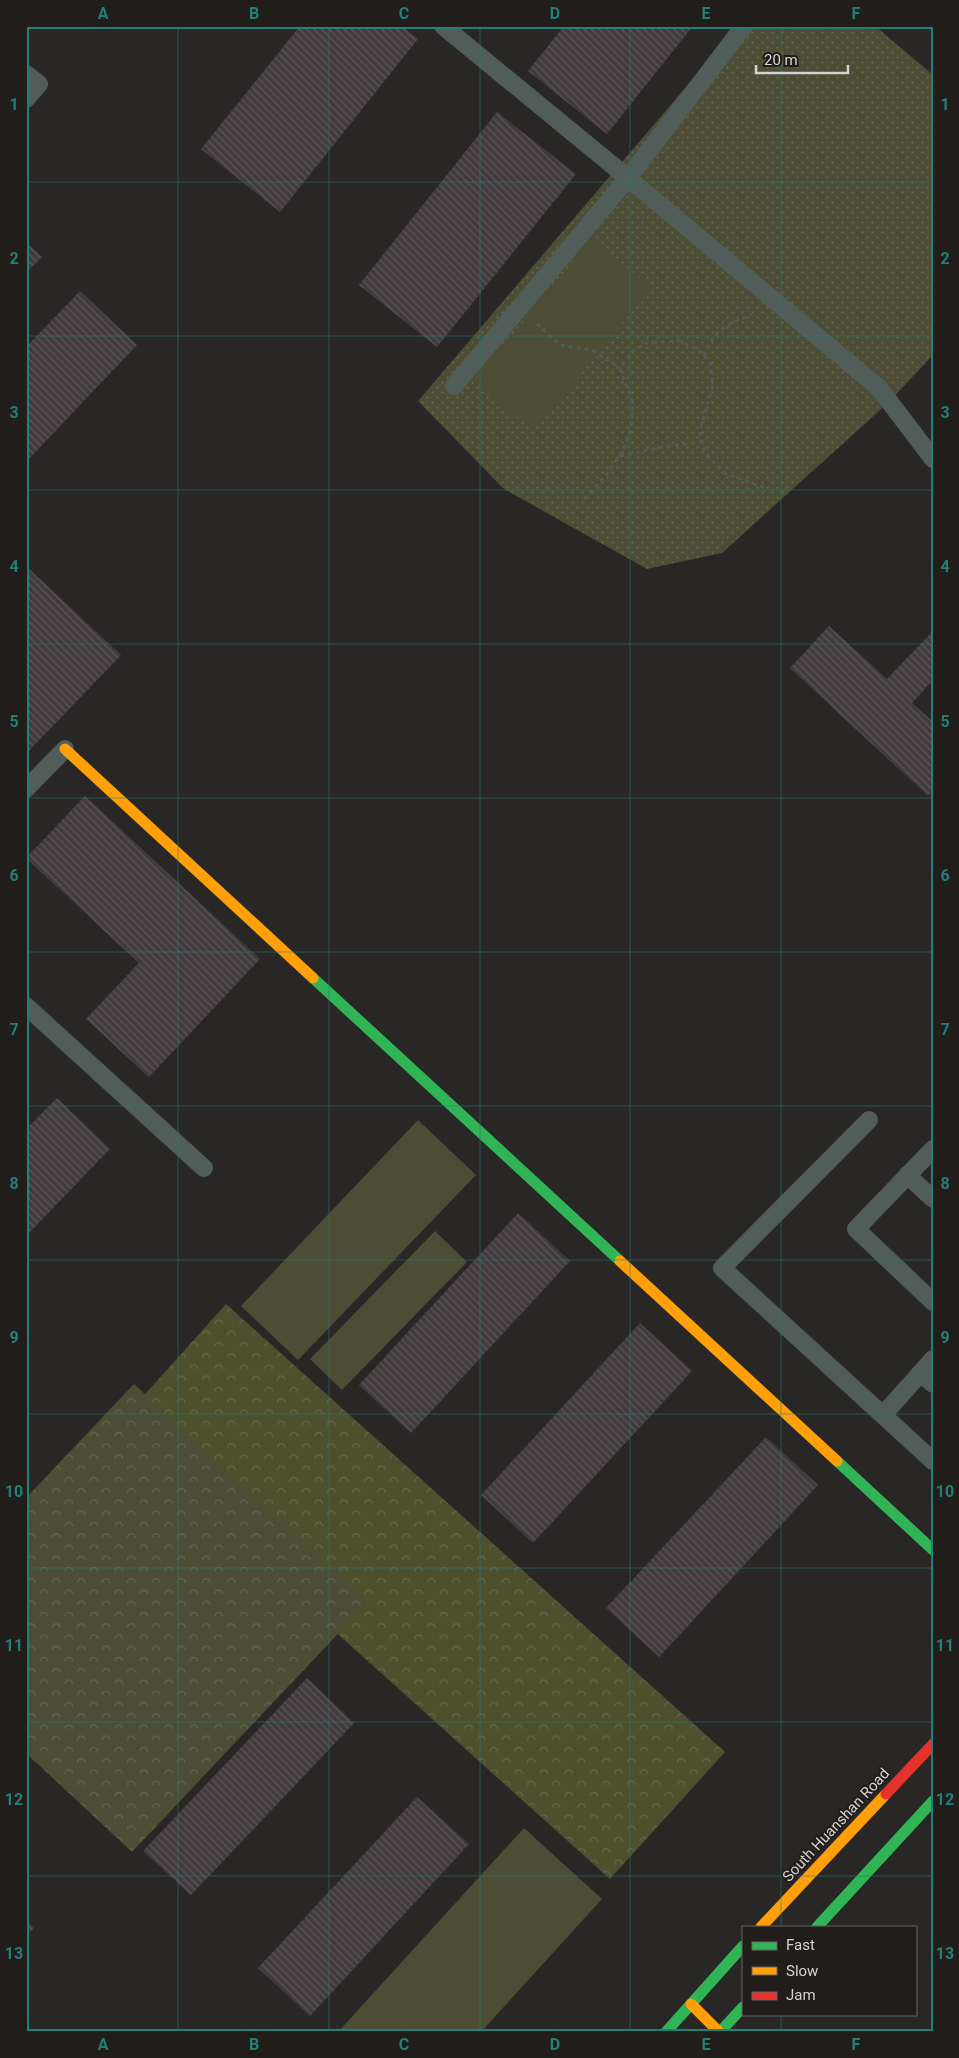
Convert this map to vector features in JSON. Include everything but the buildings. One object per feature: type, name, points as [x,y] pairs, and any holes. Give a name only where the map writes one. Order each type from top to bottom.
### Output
[{"type":"street","points":[[65,749],[933,1550]]},
{"type":"street","name":"South Huanshan Road","points":[[762,1926],[933,1744]]},
{"type":"street","points":[[818,1926],[933,1801]]},
{"type":"street","points":[[666,2032],[742,1947]]},
{"type":"street","points":[[691,2004],[720,2032],[742,2008]]},
{"type":"lane","points":[[443,26],[879,388],[933,459]]},
{"type":"lane","points":[[454,386],[628,178],[744,26]]},
{"type":"lane","points":[[26,74],[39,84],[26,99]]},
{"type":"lane","points":[[26,789],[65,749]]},
{"type":"lane","points":[[26,1006],[204,1168]]},
{"type":"lane","points":[[869,1120],[722,1268],[933,1461]]},
{"type":"lane","points":[[933,1149],[856,1229],[933,1302]]},
{"type":"lane","points":[[907,1175],[933,1200]]},
{"type":"lane","points":[[882,1415],[926,1379],[933,1359]]},
{"type":"path","points":[[704,356],[711,338],[722,329],[759,311],[782,307]]},
{"type":"path","points":[[519,308],[560,345],[592,350],[620,368],[632,399],[632,427],[620,456],[610,472],[584,499]]},
{"type":"path","points":[[620,368],[634,350],[647,343],[679,341],[698,349],[710,362],[713,385],[700,431],[704,451],[724,473],[768,489]]},
{"type":"path","points":[[620,456],[668,446],[702,442]]},
{"type":"green space","points":[[738,26],[875,26],[933,75],[933,355],[889,402],[722,553],[647,569],[504,489],[418,401]]},
{"type":"green space","points":[[592,239],[651,288],[534,430],[474,382]]},
{"type":"green space","points":[[418,1120],[476,1175],[298,1360],[241,1306]]},
{"type":"green space","points":[[435,1231],[467,1262],[342,1390],[310,1359]]},
{"type":"green space","points":[[226,1304],[725,1752],[610,1879],[112,1431]]},
{"type":"green space","points":[[134,1384],[367,1603],[132,1852],[26,1753],[26,1498]]},
{"type":"green space","points":[[524,1828],[602,1899],[481,2032],[338,2032]]},
{"type":"traffic: fast","points":[[313,978],[620,1261]]},
{"type":"traffic: fast","points":[[837,1461],[933,1550]]},
{"type":"traffic: fast","points":[[818,1926],[933,1801]]},
{"type":"traffic: fast","points":[[666,2032],[742,1947]]},
{"type":"traffic: fast","points":[[720,2032],[742,2008]]},
{"type":"traffic: slow","points":[[65,749],[313,978]]},
{"type":"traffic: slow","points":[[620,1261],[837,1461]]},
{"type":"traffic: slow","points":[[762,1926],[886,1794]]},
{"type":"traffic: slow","points":[[691,2004],[719,2032]]},
{"type":"traffic: jam","points":[[886,1794],[933,1744]]}]
